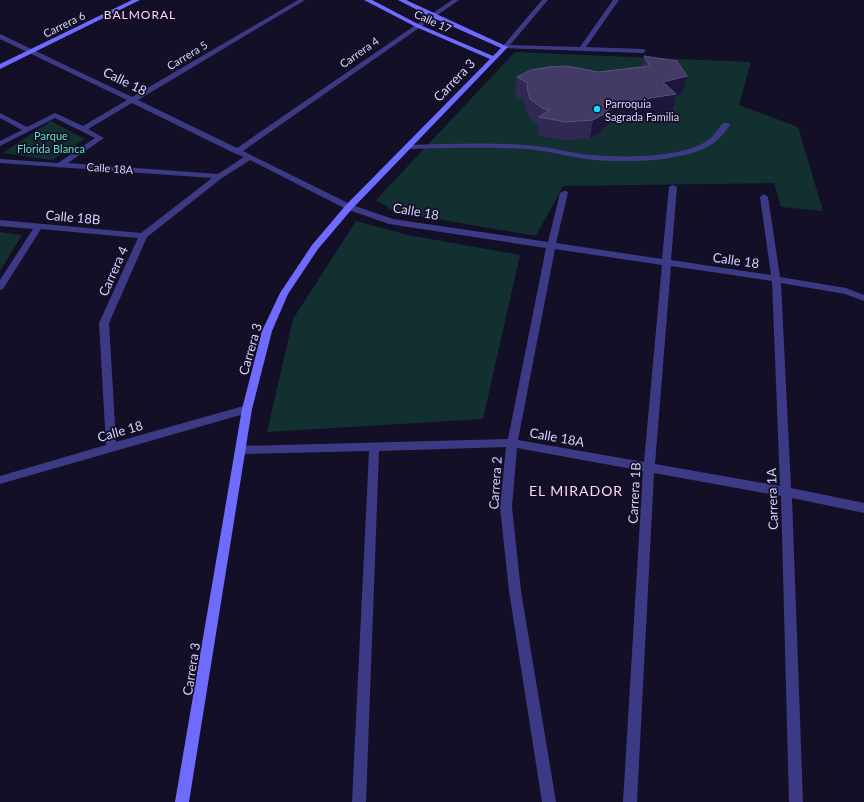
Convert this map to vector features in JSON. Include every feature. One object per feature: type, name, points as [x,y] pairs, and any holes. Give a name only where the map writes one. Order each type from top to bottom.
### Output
[{"type":"street","name":"Carrera 6","points":[[0,67],[137,0]]},
{"type":"street","name":"Carrera 5","points":[[83,129],[302,0]]},
{"type":"street","name":"Calle 17","points":[[367,0],[418,26],[493,58]]},
{"type":"street","name":"Calle 17","points":[[401,0],[433,16],[505,46]]},
{"type":"street","name":"Carrera 4","points":[[237,150],[456,0]]},
{"type":"street","name":"Carrera 3","points":[[182,802],[247,409],[267,331],[284,293],[315,247],[349,207],[505,46],[545,0]]},
{"type":"street","points":[[582,49],[616,0]]},
{"type":"street","name":"Calle 18","points":[[0,36],[237,150],[349,207],[392,222],[666,264],[776,279],[846,291],[864,298]]},
{"type":"street","points":[[505,46],[643,51]]},
{"type":"street","points":[[0,115],[26,129]]},
{"type":"street","points":[[0,144],[55,115],[100,138],[60,165]]},
{"type":"street","points":[[407,147],[517,146],[544,148],[582,156],[617,158],[657,156],[688,152],[710,143],[726,125]]},
{"type":"street","name":"Carrera 4","points":[[112,448],[104,323],[143,236],[219,176],[250,157]]},
{"type":"street","name":"Calle 18A","points":[[0,161],[219,176]]},
{"type":"street","name":"Carrera 1B","points":[[630,802],[649,467],[673,187]]},
{"type":"street","name":"Carrera 2","points":[[549,802],[515,591],[506,507],[512,443],[551,246],[564,193]]},
{"type":"street","name":"Carrera 1A","points":[[764,197],[776,279],[786,492],[796,802]]},
{"type":"street","name":"Calle 18B","points":[[0,223],[143,236]]},
{"type":"street","points":[[0,287],[38,227]]},
{"type":"street","name":"Calle 18","points":[[0,480],[247,409]]},
{"type":"street","name":"Calle 18A","points":[[241,450],[512,443],[786,492],[864,508]]},
{"type":"street","points":[[359,802],[374,447]]},
{"type":"green space","points":[[515,52],[751,62],[739,105],[798,127],[823,211],[781,207],[774,183],[563,186],[536,236],[395,212],[376,200]]},
{"type":"green space","name":"Parque Florida Blanca","points":[[51,121],[85,139],[52,160],[3,153]]},
{"type":"green space","points":[[356,221],[408,235],[520,255],[483,419],[267,432],[293,319]]},
{"type":"green space","points":[[0,232],[22,235],[0,271]]},
{"type":"building","points":[[644,56],[677,61],[687,76],[663,82],[676,94],[613,104],[604,114],[593,120],[566,122],[539,117],[549,110],[542,108],[530,99],[527,88],[528,83],[517,77],[531,70],[549,67],[567,66],[598,72],[650,66]]},
{"type":"place","name":"Parroquia Sagrada Familia","points":[[597,109]]},
{"type":"district","name":"BALMORAL","points":[[140,14]]},
{"type":"district","name":"EL MIRADOR","points":[[576,490]]}]
